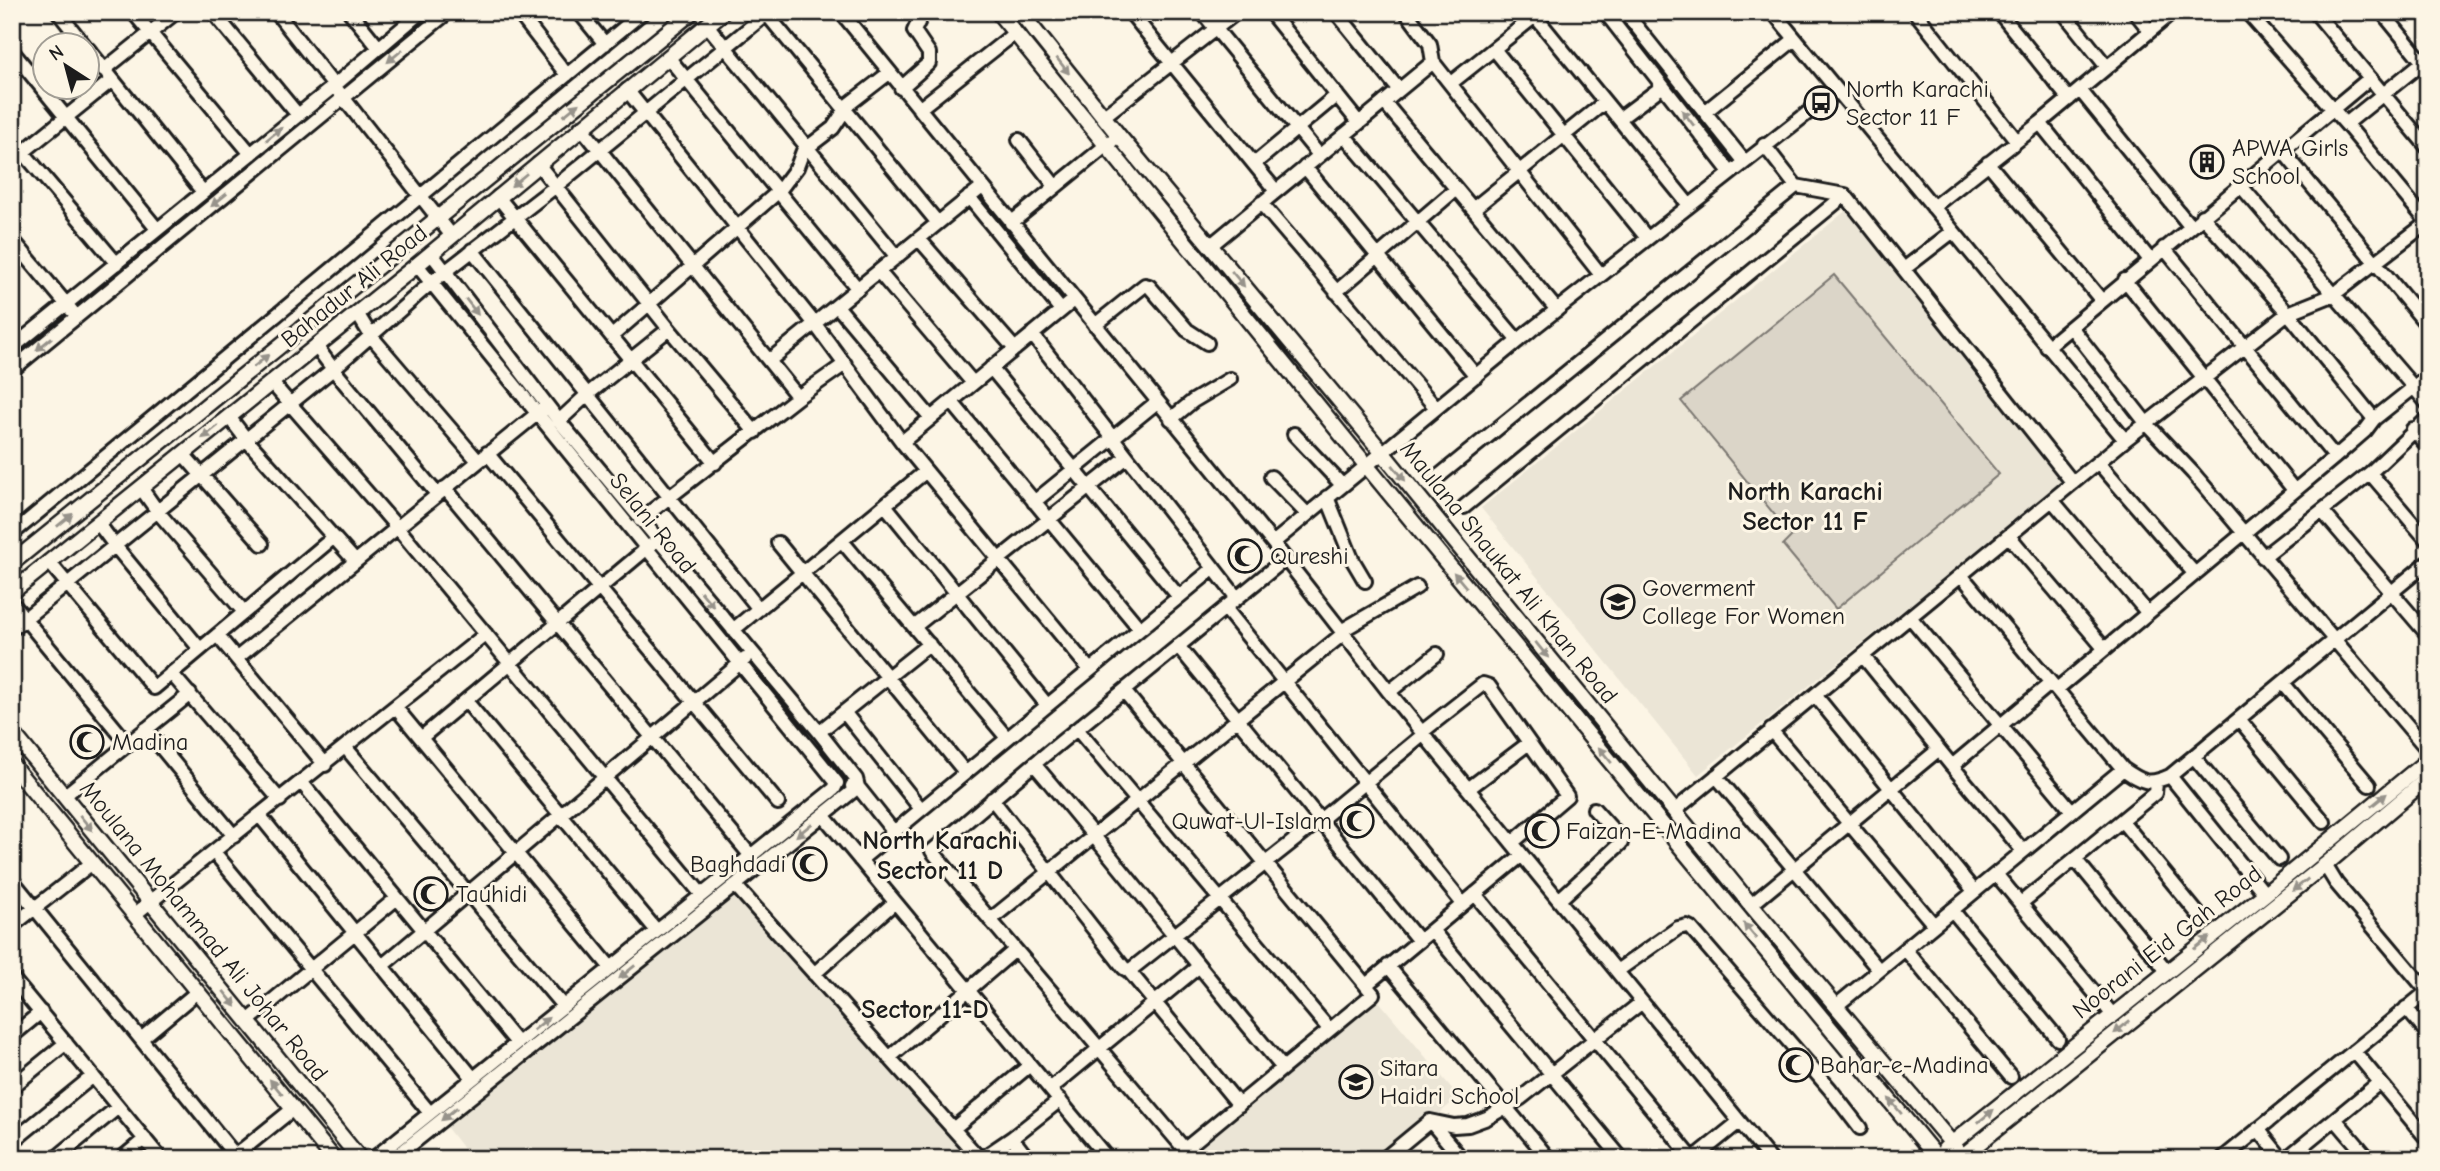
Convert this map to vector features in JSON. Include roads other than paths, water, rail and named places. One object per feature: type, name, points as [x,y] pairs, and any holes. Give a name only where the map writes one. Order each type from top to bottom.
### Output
[{"type":"main road","name":"Bahadur Ali Road","points":[[12,563],[692,12]]},
{"type":"main road","name":"Bahadur Ali Road","points":[[12,592],[417,265],[723,12]]},
{"type":"main road","name":"Maulana Shaukat Ali Khan Road","points":[[998,12],[1210,246],[1962,1158]]},
{"type":"main road","name":"Maulana Shaukat Ali Khan Road","points":[[1020,12],[1104,116],[1113,140],[1366,465],[1936,1158]]},
{"type":"main road","name":"Moulana Mohammad Ali Johar Road","points":[[12,732],[360,1159]]},
{"type":"main road","name":"Noorani Eid Gah Road","points":[[1936,1158],[2428,761]]},
{"type":"main road","points":[[12,765],[334,1159]]},
{"type":"main road","name":"Noorani Eid Gah Road","points":[[1962,1158],[2325,865],[2428,778]]},
{"type":"street","points":[[58,12],[74,32]]},
{"type":"street","points":[[134,12],[251,154]]},
{"type":"street","points":[[12,161],[66,118],[150,33],[176,12]]},
{"type":"street","points":[[213,12],[298,115]]},
{"type":"street","points":[[276,12],[452,236]]},
{"type":"street","points":[[350,12],[379,48]]},
{"type":"street","points":[[15,341],[67,305],[421,12]]},
{"type":"street","points":[[12,370],[448,12]]},
{"type":"street","points":[[518,12],[567,75]]},
{"type":"street","points":[[579,12],[605,44]]},
{"type":"street","points":[[841,12],[1273,543],[1389,692],[1770,1159]]},
{"type":"street","points":[[901,88],[929,63],[929,54],[914,32],[923,12]]},
{"type":"street","points":[[1130,12],[1276,191]]},
{"type":"street","points":[[1202,12],[1319,155]]},
{"type":"street","points":[[1104,116],[1237,12]]},
{"type":"street","points":[[1270,12],[1359,123]]},
{"type":"street","points":[[1336,12],[1399,90]]},
{"type":"street","points":[[1406,12],[1430,44],[1433,62],[1601,275]]},
{"type":"street","points":[[1605,12],[1730,172]]},
{"type":"street","points":[[1625,12],[1744,161]]},
{"type":"street","points":[[1773,12],[2125,440]]},
{"type":"street","points":[[1999,12],[2068,99]]},
{"type":"street","points":[[2063,12],[2107,67]]},
{"type":"street","points":[[2135,12],[2150,31]]},
{"type":"street","points":[[1933,207],[2040,123],[2173,12]]},
{"type":"street","points":[[1674,811],[2204,378],[2288,313],[2333,295],[2428,222],[2247,12]]},
{"type":"street","points":[[2315,12],[2428,148]]},
{"type":"street","points":[[2346,124],[2426,63],[2382,12]]},
{"type":"street","points":[[12,629],[333,369],[432,282],[556,186],[767,13],[938,223]]},
{"type":"street","points":[[1915,13],[2017,141]]},
{"type":"street","points":[[1451,83],[1537,14],[1689,205]]},
{"type":"street","points":[[12,534],[605,44],[635,15]]},
{"type":"street","points":[[707,25],[897,257]]},
{"type":"street","points":[[919,110],[1015,33]]},
{"type":"street","points":[[1705,112],[1795,39]]},
{"type":"street","points":[[1494,49],[1647,238]]},
{"type":"street","points":[[12,51],[158,229]]},
{"type":"street","points":[[668,57],[858,289]]},
{"type":"street","points":[[1210,246],[1433,62]]},
{"type":"street","points":[[102,67],[203,192]]},
{"type":"street","points":[[612,336],[779,191],[807,148],[833,128],[845,110],[888,73]]},
{"type":"street","points":[[2047,347],[2370,78]]},
{"type":"street","points":[[1619,119],[1663,86]]},
{"type":"street","points":[[627,90],[815,324],[902,442],[1090,670]]},
{"type":"street","points":[[1273,543],[1518,341],[1837,90]]},
{"type":"street","points":[[2080,90],[2190,226]]},
{"type":"street","points":[[1254,164],[1336,95]]},
{"type":"street","points":[[1384,102],[1557,310]]},
{"type":"street","points":[[1473,209],[1605,102]]},
{"type":"street","points":[[2040,123],[2150,260]]},
{"type":"street","points":[[581,127],[799,397]]},
{"type":"street","points":[[1344,135],[1518,341]]},
{"type":"street","points":[[12,139],[117,264]]},
{"type":"street","points":[[1019,140],[1055,186]]},
{"type":"street","points":[[1011,223],[1113,140]]},
{"type":"street","points":[[1764,145],[1796,186],[1845,195],[2073,483]]},
{"type":"street","points":[[2282,150],[2428,326]]},
{"type":"street","points":[[1988,163],[2102,301]]},
{"type":"street","points":[[538,164],[755,432]]},
{"type":"street","points":[[1305,167],[1476,376]]},
{"type":"street","points":[[2240,185],[2428,404]]},
{"type":"street","points":[[1439,476],[1796,186]]},
{"type":"street","points":[[771,360],[982,187]]},
{"type":"street","points":[[1336,292],[1456,189]]},
{"type":"street","points":[[1464,507],[1845,195]]},
{"type":"street","points":[[498,197],[715,463]]},
{"type":"street","points":[[969,197],[1061,310]]},
{"type":"street","points":[[1261,203],[1436,408]]},
{"type":"street","points":[[2202,216],[2288,313],[2374,419]]},
{"type":"street","points":[[1904,269],[1952,232]]},
{"type":"street","points":[[12,239],[77,316]]},
{"type":"street","points":[[919,239],[1014,349]]},
{"type":"street","points":[[2164,248],[2335,457]]},
{"type":"street","points":[[472,250],[759,609]]},
{"type":"street","name":"Selani Road","points":[[430,253],[559,421],[819,732],[856,779],[858,788],[893,831]]},
{"type":"street","name":"Selani Road","points":[[417,265],[837,783]]},
{"type":"street","points":[[879,272],[973,383]]},
{"type":"street","points":[[2125,281],[2294,490]]},
{"type":"street","points":[[1095,325],[1145,285],[1149,286],[1187,330],[1207,344]]},
{"type":"street","points":[[902,442],[1074,300]]},
{"type":"street","points":[[837,306],[931,418]]},
{"type":"street","points":[[357,313],[371,336],[483,457],[599,589],[778,803]]},
{"type":"street","points":[[2071,327],[2147,424],[2193,472],[2428,750]]},
{"type":"street","points":[[559,421],[588,394],[669,329]]},
{"type":"street","points":[[1032,334],[1237,598]]},
{"type":"street","points":[[316,346],[333,369],[558,623],[751,856]]},
{"type":"street","points":[[640,520],[845,364]]},
{"type":"street","points":[[991,369],[1179,597]]},
{"type":"street","points":[[1952,766],[2001,725],[2104,648],[2335,457],[2365,431],[2374,419],[2428,376]]},
{"type":"street","points":[[1171,419],[1193,401],[1230,379]]},
{"type":"street","points":[[271,383],[397,527],[702,895]]},
{"type":"street","points":[[951,401],[1140,629]]},
{"type":"street","points":[[1034,502],[1157,401]]},
{"type":"street","points":[[237,658],[548,405]]},
{"type":"street","points":[[229,417],[355,561]]},
{"type":"street","points":[[2263,557],[2370,473],[2413,429],[2428,418]]},
{"type":"street","points":[[2413,429],[2428,447]]},
{"type":"street","points":[[1294,434],[1342,485]]},
{"type":"street","points":[[183,454],[262,544]]},
{"type":"street","points":[[914,627],[1127,457]]},
{"type":"street","points":[[2098,462],[2194,573]]},
{"type":"street","points":[[733,630],[926,471]]},
{"type":"street","points":[[2370,473],[2428,541]]},
{"type":"street","points":[[1271,477],[1307,514]]},
{"type":"street","points":[[141,488],[158,512],[244,612]]},
{"type":"street","points":[[1327,497],[1352,559],[1365,581]]},
{"type":"street","points":[[2052,500],[2147,612]]},
{"type":"street","points":[[885,505],[1047,705]]},
{"type":"street","points":[[2322,511],[2428,635]]},
{"type":"street","points":[[98,523],[200,649]]},
{"type":"street","points":[[2009,536],[2104,648]]},
{"type":"street","points":[[49,562],[154,688],[334,537]]},
{"type":"street","points":[[421,738],[657,540]]},
{"type":"street","points":[[842,541],[1007,738]]},
{"type":"street","points":[[778,543],[965,772]]},
{"type":"street","points":[[1124,691],[1373,993],[1239,1105],[1189,1154],[932,851],[1034,764],[1285,559]]},
{"type":"street","points":[[1961,575],[2123,769],[2141,781],[2156,783],[2170,776],[2194,757],[2428,562]]},
{"type":"street","points":[[860,860],[1214,568]]},
{"type":"street","points":[[990,920],[1283,683],[1342,632],[1417,587]]},
{"type":"street","points":[[12,603],[128,744]]},
{"type":"street","points":[[1225,608],[1463,904]]},
{"type":"street","points":[[1910,617],[2072,811]]},
{"type":"street","points":[[134,915],[486,634]]},
{"type":"street","points":[[217,635],[325,765]]},
{"type":"street","points":[[819,732],[929,644]]},
{"type":"street","points":[[1178,646],[1419,941]]},
{"type":"street","points":[[382,966],[752,653]]},
{"type":"street","points":[[1389,692],[1437,654]]},
{"type":"street","points":[[1863,656],[2023,851]]},
{"type":"street","points":[[171,673],[280,800]]},
{"type":"street","points":[[2283,683],[2369,785]]},
{"type":"street","points":[[1129,971],[1365,784],[1485,684],[1567,797],[1512,843]]},
{"type":"street","points":[[64,796],[190,694]]},
{"type":"street","points":[[1815,695],[1974,891]]},
{"type":"street","points":[[466,701],[657,931]]},
{"type":"street","points":[[396,708],[611,968]]},
{"type":"street","points":[[844,712],[921,809]]},
{"type":"street","points":[[2239,719],[2324,822]]},
{"type":"street","points":[[146,729],[234,836]]},
{"type":"street","points":[[1077,729],[1329,1029]]},
{"type":"street","points":[[1771,730],[1934,925]]},
{"type":"street","points":[[1468,789],[1529,743]]},
{"type":"street","points":[[346,748],[563,1006]]},
{"type":"street","points":[[1751,905],[1938,750]]},
{"type":"street","points":[[2194,757],[2279,859]]},
{"type":"street","points":[[1034,764],[1095,835],[1198,967],[1283,1068]]},
{"type":"street","points":[[1836,1006],[2123,769]]},
{"type":"street","points":[[1716,776],[1879,970]]},
{"type":"street","points":[[2170,776],[2265,894]]},
{"type":"street","points":[[302,783],[517,1043]]},
{"type":"street","points":[[393,1159],[735,885],[819,810],[837,783],[858,788]]},
{"type":"street","points":[[2021,903],[2155,793],[2156,783]]},
{"type":"street","points":[[373,1159],[751,856],[819,810],[858,788]]},
{"type":"street","points":[[992,799],[1124,968],[1239,1105]]},
{"type":"street","points":[[1559,901],[1620,843],[1620,839],[1594,809]]},
{"type":"street","points":[[819,810],[1108,1159]]},
{"type":"street","points":[[260,816],[473,1078]]},
{"type":"street","points":[[2122,821],[2203,920]]},
{"type":"street","points":[[214,852],[430,1113]]},
{"type":"street","points":[[1366,985],[1522,855]]},
{"type":"street","points":[[2075,859],[2166,971]]},
{"type":"street","points":[[12,926],[92,863]]},
{"type":"street","points":[[2222,1159],[2428,991],[2336,883],[2325,865]]},
{"type":"street","points":[[1996,874],[2112,1014]]},
{"type":"street","points":[[12,880],[235,1158],[293,1108]]},
{"type":"street","points":[[735,885],[980,1159],[1060,1100]]},
{"type":"street","points":[[1475,894],[1693,1159],[1739,1122]]},
{"type":"street","points":[[248,1021],[397,898]]},
{"type":"street","points":[[814,974],[895,902]]},
{"type":"street","points":[[1952,910],[2058,1039]]},
{"type":"street","points":[[1617,971],[1678,928],[1691,928],[1830,1089],[1860,1128]]},
{"type":"street","points":[[1432,930],[1622,1159]]},
{"type":"street","points":[[1905,949],[2011,1077]]},
{"type":"street","points":[[889,1058],[1015,950]]},
{"type":"street","points":[[1050,1090],[1198,967]]},
{"type":"street","points":[[1388,967],[1549,1159]]},
{"type":"street","points":[[13,981],[161,1159]]},
{"type":"street","points":[[141,1038],[197,992]]},
{"type":"street","points":[[1430,1121],[1454,1126],[1468,1125],[1505,1107],[1642,1002]]},
{"type":"street","points":[[2406,1008],[2428,1034]]},
{"type":"street","points":[[12,1035],[41,1012]]},
{"type":"street","points":[[12,1087],[66,1043]]},
{"type":"street","points":[[2354,1051],[2428,1140]]},
{"type":"street","points":[[953,1129],[1030,1065]]},
{"type":"street","points":[[12,1142],[93,1076]]},
{"type":"street","points":[[2258,1129],[2284,1159],[2380,1082]]},
{"type":"street","points":[[55,1159],[118,1107]]},
{"type":"street","points":[[2335,1119],[2369,1159]]},
{"type":"street","points":[[1384,1159],[1430,1121]]},
{"type":"street","points":[[1430,1121],[1462,1159]]},
{"type":"street","points":[[1012,1138],[1028,1159]]},
{"type":"street","points":[[121,1159],[145,1139]]},
{"type":"place","name":"North Karachi Sector 11 F","points":[[1821,103]]},
{"type":"place","name":"APWA Girls School","points":[[2207,162]]},
{"type":"place","name":"Qureshi","points":[[1245,556]]},
{"type":"place","name":"Goverment College For Women","points":[[1618,602]]},
{"type":"place","name":"Madina","points":[[87,742]]},
{"type":"place","name":"Quwat-Ul-Islam","points":[[1357,821]]},
{"type":"place","name":"Faizan-E-Madina","points":[[1542,831]]},
{"type":"place","name":"Baghdadi","points":[[810,864]]},
{"type":"place","name":"Tauhidi","points":[[431,894]]},
{"type":"place","name":"Bahar-e-Madina","points":[[1796,1065]]},
{"type":"place","name":"Sitara Haidri School","points":[[1356,1082]]},
{"type":"district","name":"North Karachi Sector 11 F","points":[[1805,506]]},
{"type":"district","name":"North Karachi Sector 11 D","points":[[940,855]]},
{"type":"district","name":"Sector 11-D","points":[[925,1009]]}]
